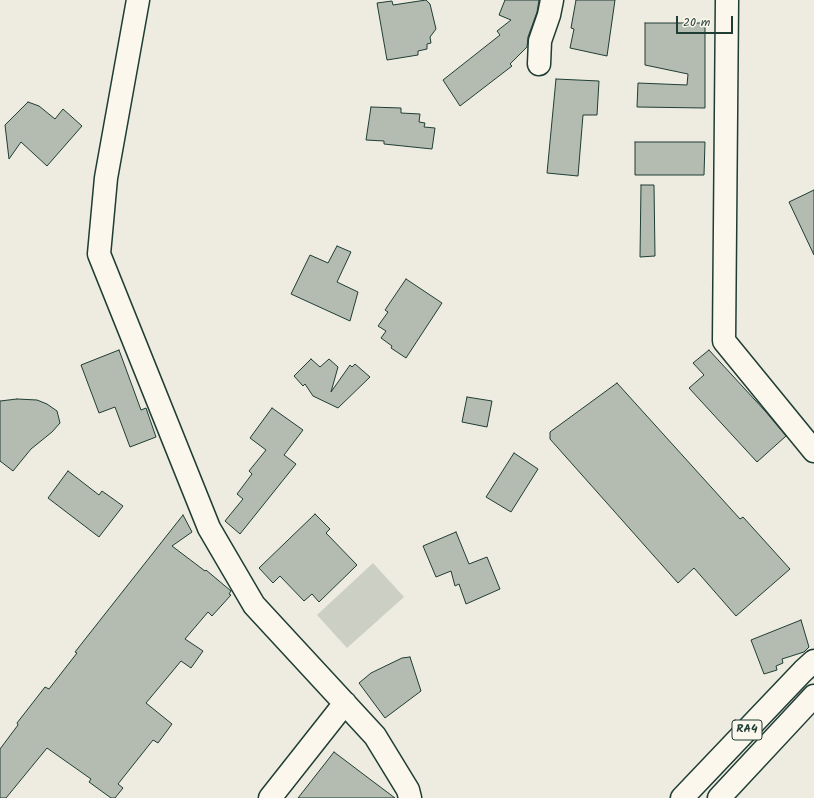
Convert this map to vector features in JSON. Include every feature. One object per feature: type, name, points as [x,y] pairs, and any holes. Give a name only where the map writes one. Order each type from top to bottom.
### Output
[{"type":"main road","points":[[138,0],[106,178],[99,254],[209,528],[254,605],[375,736],[408,790],[410,798]]},
{"type":"main road","points":[[539,64],[540,41],[549,15],[552,0]]},
{"type":"main road","points":[[727,0],[724,341],[814,451]]},
{"type":"main road","name":"RA4","points":[[682,798],[813,662]]},
{"type":"main road","name":"RA4","points":[[719,798],[812,697]]},
{"type":"main road","points":[[270,798],[345,703]]},
{"type":"shaded area","points":[[373,563],[404,597],[347,648],[317,615]]},
{"type":"building","points":[[426,0],[430,4],[436,29],[430,37],[431,43],[427,44],[427,49],[418,51],[418,55],[387,60],[377,3],[392,1],[393,5]]},
{"type":"building","points":[[505,0],[539,0],[537,12],[528,37],[527,47],[510,64],[512,66],[460,106],[443,80],[500,35],[497,31],[511,20],[499,15]]},
{"type":"building","points":[[576,0],[615,0],[607,56],[570,48],[574,29],[571,28]]},
{"type":"building","points":[[645,23],[705,23],[705,108],[637,107],[638,83],[687,85],[688,74],[645,65]]},
{"type":"building","points":[[556,79],[599,81],[597,115],[583,115],[578,176],[547,173]]},
{"type":"building","points":[[28,102],[39,106],[55,119],[63,109],[82,126],[47,166],[21,142],[9,159],[5,125]]},
{"type":"building","points":[[371,107],[401,108],[401,113],[420,114],[419,122],[425,123],[424,127],[435,128],[432,149],[384,144],[384,141],[366,140]]},
{"type":"building","points":[[635,142],[705,142],[704,175],[635,175]]},
{"type":"building","points":[[641,185],[654,185],[655,256],[640,257]]},
{"type":"building","points":[[814,190],[814,255],[789,202]]},
{"type":"building","points":[[337,246],[351,252],[337,282],[358,292],[350,321],[291,294],[310,255],[328,263]]},
{"type":"building","points":[[406,279],[442,303],[406,358],[391,348],[392,346],[381,338],[386,331],[378,326],[388,312],[385,310]]},
{"type":"building","points":[[119,350],[141,410],[146,408],[156,437],[130,447],[115,407],[99,413],[81,365]]},
{"type":"building","points":[[709,350],[786,436],[757,462],[689,388],[704,375],[693,363]]},
{"type":"building","points":[[311,359],[320,367],[329,359],[338,367],[331,392],[350,365],[352,367],[355,364],[370,377],[338,408],[313,396],[305,384],[303,386],[294,376]]},
{"type":"building","points":[[617,383],[740,519],[743,517],[790,569],[736,616],[694,568],[678,583],[550,439],[550,432]]},
{"type":"building","points":[[467,397],[492,401],[487,427],[462,422]]},
{"type":"building","points":[[17,399],[37,400],[47,404],[57,411],[60,423],[52,432],[31,449],[13,471],[0,461],[0,401]]},
{"type":"building","points":[[272,408],[303,430],[284,455],[296,464],[240,534],[225,521],[243,499],[237,494],[252,474],[249,471],[266,450],[250,438]]},
{"type":"building","points":[[514,453],[538,469],[511,512],[486,497]]},
{"type":"building","points":[[68,471],[99,495],[102,491],[123,506],[99,537],[48,498]]},
{"type":"building","points":[[315,514],[330,529],[326,533],[357,565],[319,602],[312,594],[304,601],[280,576],[273,583],[259,568]]},
{"type":"building","points":[[183,515],[192,532],[172,546],[205,571],[206,570],[231,591],[229,594],[231,595],[212,616],[208,612],[185,639],[203,651],[191,668],[181,661],[146,703],[172,724],[158,743],[153,740],[118,784],[123,788],[115,798],[111,798],[89,782],[91,779],[47,748],[6,798],[0,798],[0,749],[18,725],[17,723],[45,687],[49,689],[77,653],[75,652]]},
{"type":"building","points":[[456,532],[469,564],[487,557],[500,589],[466,604],[459,584],[455,586],[451,571],[436,577],[423,546]]},
{"type":"building","points":[[801,620],[809,647],[804,652],[782,659],[783,663],[776,666],[777,670],[764,674],[751,640]]},
{"type":"building","points":[[410,657],[421,691],[385,718],[359,683],[371,673],[402,658]]},
{"type":"building","points":[[334,752],[371,780],[395,798],[298,798]]}]
